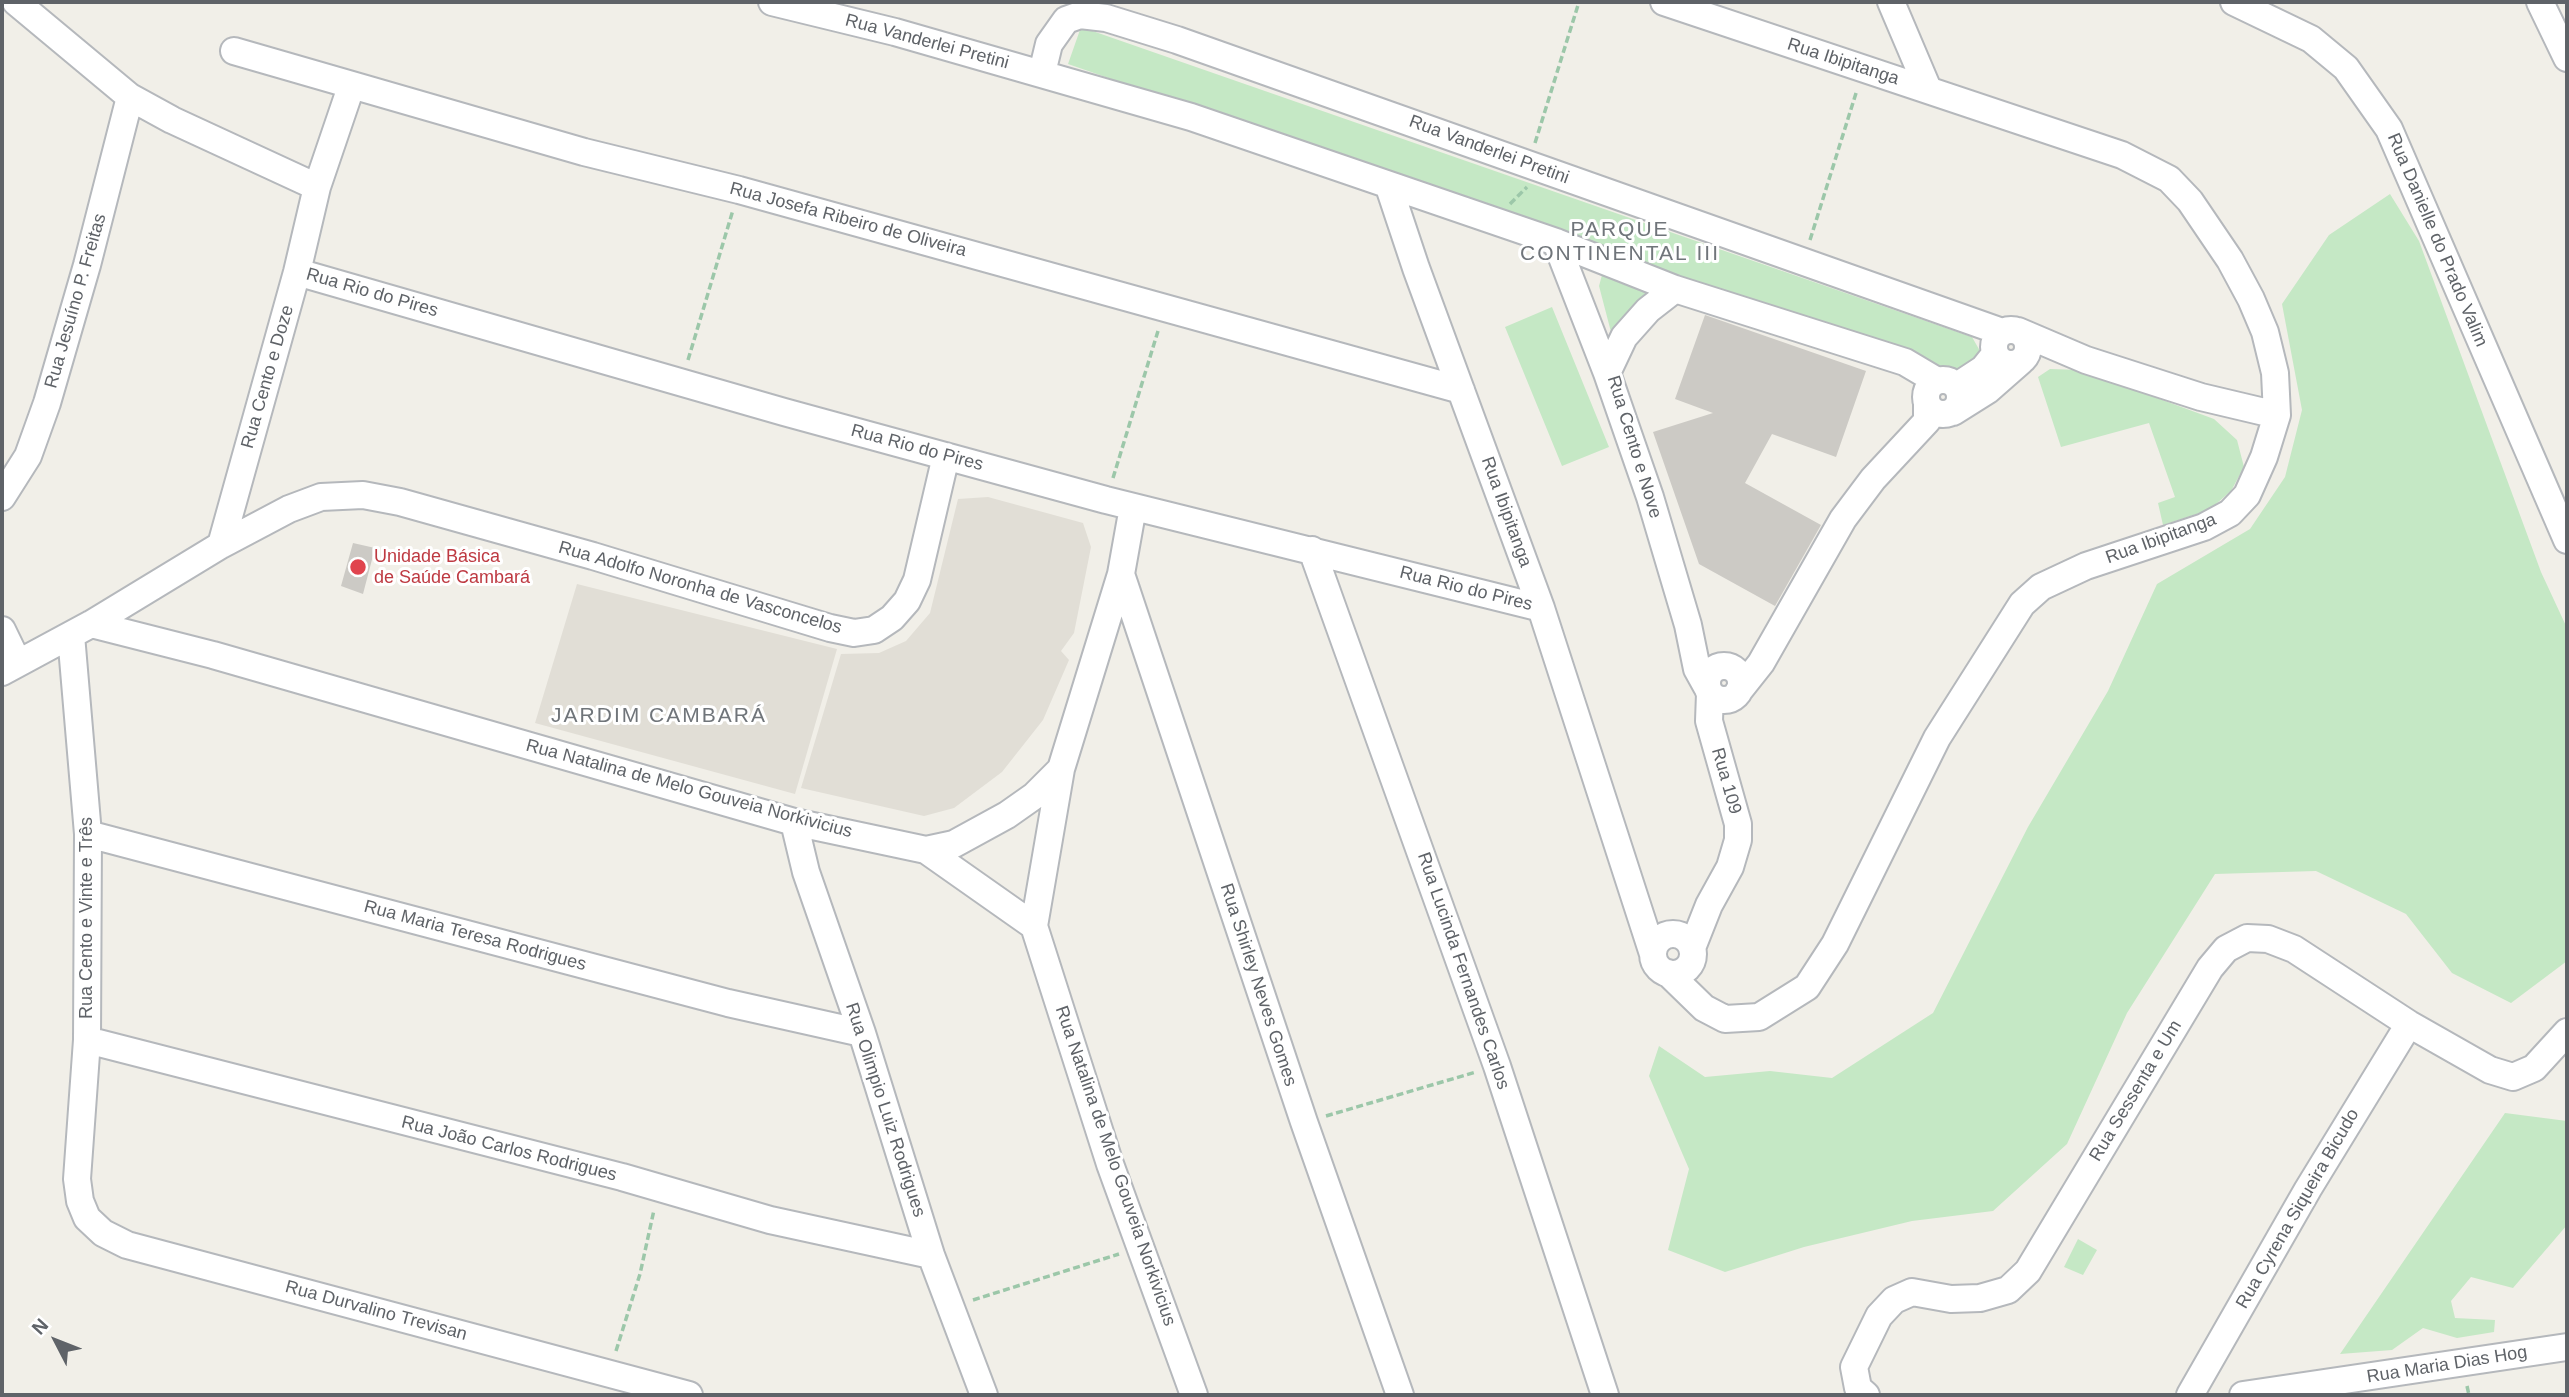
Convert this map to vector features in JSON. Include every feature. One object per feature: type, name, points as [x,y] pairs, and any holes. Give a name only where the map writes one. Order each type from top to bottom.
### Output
[{"type":"street","points":[[16,2],[130,97],[172,120],[317,187]]},
{"type":"street","name":"Rua Vanderlei Pretini","points":[[772,2],[1042,73],[1191,117],[1556,242],[1675,289],[1905,362],[1941,399]]},
{"type":"street","name":"Rua Ibipitanga","points":[[1389,187],[1541,608],[1630,879],[1676,952],[1704,1008],[1725,1019],[1759,1017],[1807,987],[1835,944],[1937,738],[2022,604],[2041,587],[2086,566],[2204,527],[2230,513],[2247,495],[2264,457],[2277,415],[2275,373],[2265,332],[2230,260],[2190,201],[2169,179],[2122,155],[1665,2]]},
{"type":"street","points":[[1891,2],[1928,89]]},
{"type":"street","name":"Rua Danielle do Prado Valim","points":[[2234,2],[2311,39],[2346,68],[2389,129],[2567,540]]},
{"type":"street","points":[[2540,2],[2567,58]]},
{"type":"street","name":"Rua Vanderlei Pretini","points":[[1042,73],[1049,44],[1066,20],[1080,15],[1106,18],[1177,40],[1965,317],[2002,340]]},
{"type":"street","name":"Rua Josefa Ribeiro de Oliveira","points":[[234,51],[351,87],[584,152],[739,190],[1461,390]]},
{"type":"street","name":"Rua Cento e Doze","points":[[222,545],[298,272],[317,187],[351,87]]},
{"type":"street","name":"Rua Jesuíno P. Freitas","points":[[2,497],[28,456],[47,402],[87,265],[130,97]]},
{"type":"street","points":[[1556,242],[1584,307],[1607,373]]},
{"type":"street","name":"Rua Rio do Pires","points":[[298,272],[1107,500],[1541,608]]},
{"type":"street","name":"Rua Cento e Nove","points":[[1675,289],[1648,310],[1623,337],[1607,373],[1650,496],[1688,625]]},
{"type":"street","points":[[2002,340],[2001,362],[2011,364],[2023,359],[2086,360]]},
{"type":"street","points":[[2002,340],[2086,360],[2201,397],[2277,415]]},
{"type":"street","points":[[1721,684],[1772,641],[1843,519],[1873,479],[1927,421],[1941,399],[1983,369],[2002,340]]},
{"type":"street","points":[[1941,399],[1988,390],[2023,359]]},
{"type":"street","name":"Rua Adolfo Noronha de Vasconcelos","points":[[10,667],[81,630],[222,545],[289,509],[321,497],[363,495],[400,502],[567,549],[853,633],[874,630],[892,618],[906,601],[917,580],[946,456]]},
{"type":"street","points":[[1034,926],[1061,769],[1121,574],[1133,506]]},
{"type":"street","name":"Rua Lucinda Fernandes Carlos","points":[[1312,550],[1497,1066],[1605,1395]]},
{"type":"street","name":"Rua Shirley Neves Gomes","points":[[1121,574],[1304,1122],[1400,1395]]},
{"type":"street","name":"Rua 109","points":[[1676,952],[1709,905],[1730,867],[1738,840],[1738,824],[1709,721],[1721,684],[1696,669],[1688,625]]},
{"type":"street","points":[[2,629],[10,667]]},
{"type":"street","name":"Rua Natalina de Melo Gouveia Norkivicius","points":[[81,630],[213,655],[794,822],[926,850],[1034,926],[1110,1164],[1194,1395]]},
{"type":"street","name":"Rua Cento e Vinte e Três","points":[[80,1201],[77,1179],[88,1040],[88,834],[81,630]]},
{"type":"street","points":[[926,850],[954,844],[1007,815],[1034,796],[1061,769]]},
{"type":"street","name":"Rua Olimpio Luiz Rodrigues","points":[[794,822],[817,907],[862,1033],[932,1255],[984,1395]]},
{"type":"street","name":"Rua Maria Teresa Rodrigues","points":[[88,834],[728,1003],[862,1033]]},
{"type":"street","name":"Rua Sessenta e Um","points":[[1866,1395],[1858,1388],[1854,1367],[1879,1316],[1894,1300],[1913,1292],[1951,1299],[1980,1298],[2008,1290],[2028,1271],[2210,968],[2226,949],[2247,938],[2268,939],[2281,944],[2409,1024],[2490,1070],[2513,1077],[2534,1068],[2567,1032]]},
{"type":"street","name":"Rua Cyrena Siqueira Bicudo","points":[[2190,1395],[2308,1189],[2409,1024]]},
{"type":"street","name":"Rua João Carlos Rodrigues","points":[[88,1040],[659,1188],[770,1220],[932,1255]]},
{"type":"street","name":"Rua Durvalino Trevisan","points":[[80,1201],[87,1218],[103,1233],[127,1245],[689,1395]]},
{"type":"street","name":"Rua Maria Dias Hog","points":[[2243,1395],[2567,1347]]},
{"type":"path","points":[[1488,220],[1536,168],[1578,2]]},
{"type":"path","points":[[1803,262],[1863,69]]},
{"type":"path","points":[[682,382],[739,190]]},
{"type":"path","points":[[1107,500],[1165,308]]},
{"type":"path","points":[[1304,1122],[1497,1066]]},
{"type":"path","points":[[609,1374],[640,1274],[659,1188]]},
{"type":"path","points":[[951,1308],[1141,1248]]},
{"type":"shaded area","points":[[988,497],[1083,523],[1091,547],[1074,633],[1061,651],[1069,660],[1043,720],[1002,772],[954,808],[924,816],[801,788],[841,654],[879,653],[906,641],[930,613],[958,499]]},
{"type":"shaded area","points":[[577,584],[837,649],[795,794],[535,723]]},
{"type":"green space","points":[[1081,27],[1972,337],[1980,351],[1968,375],[1950,370],[1068,64]]},
{"type":"green space","points":[[2390,194],[2419,241],[2541,572],[2567,628],[2567,961],[2511,1003],[2452,973],[2406,914],[2316,871],[2215,874],[2127,1013],[2067,1144],[1993,1211],[1912,1221],[1804,1247],[1725,1272],[1668,1250],[1689,1169],[1649,1076],[1659,1046],[1705,1077],[1770,1071],[1832,1078],[1933,1013],[2028,827],[2108,691],[2157,584],[2250,529],[2285,477],[2302,410],[2282,304],[2329,235]]},
{"type":"green space","points":[[1602,275],[1657,292],[1631,308],[1611,332],[1599,286]]},
{"type":"green space","points":[[1552,307],[1609,447],[1562,466],[1505,327]]},
{"type":"green space","points":[[2050,369],[2081,370],[2214,419],[2237,440],[2244,467],[2231,491],[2209,510],[2163,525],[2158,503],[2175,497],[2149,423],[2061,447],[2038,377]]},
{"type":"green space","points":[[2505,1113],[2567,1121],[2567,1225],[2513,1288],[2471,1277],[2451,1301],[2455,1318],[2495,1320],[2494,1332],[2457,1338],[2423,1328],[2392,1350],[2340,1354]]},
{"type":"green space","points":[[2078,1239],[2097,1250],[2083,1275],[2064,1267]]},
{"type":"building","points":[[1705,315],[1866,371],[1836,457],[1772,434],[1745,483],[1821,525],[1775,606],[1699,564],[1653,432],[1713,413],[1675,399]]},
{"type":"building","name":"Unidade Básica de Saúde Cambará","points":[[353,543],[375,548],[363,594],[341,586]]},
{"type":"place","name":"Unidade Básica de Saúde Cambará","points":[[358,567]]},
{"type":"district","name":"PARQUE CONTINENTAL III","points":[[1620,242]]},
{"type":"district","name":"JARDIM CAMBARÁ","points":[[659,716]]}]
